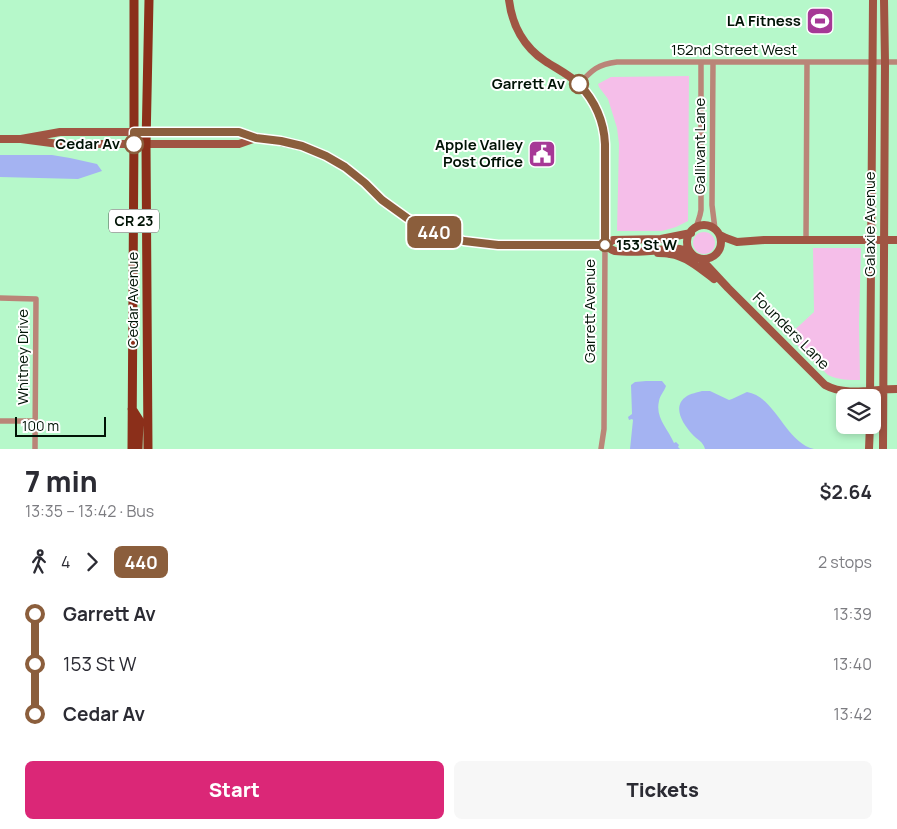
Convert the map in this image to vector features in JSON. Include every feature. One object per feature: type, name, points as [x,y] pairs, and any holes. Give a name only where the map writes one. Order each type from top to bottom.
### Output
[{"type":"main road","name":"Cedar Avenue","points":[[132,449],[134,0]]},
{"type":"main road","name":"Cedar Avenue","points":[[148,449],[146,132],[149,0]]},
{"type":"main road","points":[[132,408],[139,420],[138,449]]},
{"type":"street","name":"Garrett Avenue","points":[[509,0],[516,28],[528,46],[546,62],[572,78],[584,89],[600,115],[603,129],[605,152],[605,245],[604,429],[602,449]]},
{"type":"street","name":"Galaxie Avenue","points":[[870,389],[872,0]]},
{"type":"street","name":"Galaxie Avenue","points":[[883,449],[884,0]]},
{"type":"street","name":"Gallivant Lane","points":[[693,230],[701,210],[701,62]]},
{"type":"street","name":"Gallivant Lane","points":[[713,62],[712,205],[717,232]]},
{"type":"street","points":[[806,62],[806,240]]},
{"type":"street","name":"152nd Street West","points":[[579,84],[594,69],[609,63],[897,62]]},
{"type":"street","points":[[21,139],[60,132],[239,132],[256,138],[281,141],[302,146],[326,156],[355,174],[382,200],[407,218],[434,232],[479,243],[498,245],[605,245],[613,240],[662,239],[706,226],[736,242],[764,240],[897,240]]},
{"type":"street","points":[[0,139],[21,139],[59,144],[239,144],[256,138]]},
{"type":"street","points":[[693,230],[688,242],[693,255]]},
{"type":"street","points":[[605,245],[613,251],[648,251],[676,248],[685,250],[701,259],[706,259],[716,255],[719,251],[721,246],[717,232]]},
{"type":"street","name":"Founders Lane","points":[[648,251],[671,254],[682,258],[728,288]]},
{"type":"street","name":"Founders Lane","points":[[701,259],[825,385],[836,390]]},
{"type":"street","name":"Whitney Drive","points":[[0,298],[36,299],[35,449]]},
{"type":"street","name":"Founders Lane","points":[[883,390],[897,389]]},
{"type":"street","name":"Whitney Drive","points":[[0,421],[35,421]]},
{"type":"street","points":[[869,449],[870,434]]},
{"type":"shaded area","points":[[689,76],[688,221],[662,231],[617,231],[619,144],[617,128],[608,99],[598,84],[611,77]]},
{"type":"shaded area","points":[[704,232],[712,235],[715,243],[712,251],[704,254],[696,251],[693,243],[696,235]]},
{"type":"shaded area","points":[[813,248],[861,248],[860,380],[840,379],[828,375],[788,336],[814,312]]},
{"type":"water","points":[[0,155],[52,155],[97,164],[102,171],[78,179],[0,177]]},
{"type":"water","points":[[662,381],[666,386],[658,407],[660,418],[674,443],[676,442],[679,445],[680,449],[630,449],[633,420],[629,420],[628,417],[632,414],[631,385],[635,382]]},
{"type":"water","points":[[702,391],[710,391],[729,400],[747,392],[757,396],[766,402],[795,438],[804,445],[814,449],[705,449],[685,425],[679,410],[682,400],[687,396]]},
{"type":"bus line","name":"440","points":[[134,144],[134,132],[239,132],[256,138],[281,141],[302,146],[326,156],[345,167],[394,209],[434,232],[464,241],[498,245],[605,245],[605,144],[603,129],[600,115],[594,103],[579,84]]},
{"type":"place","name":"LA Fitness","points":[[820,21]]},
{"type":"place","name":"Garrett Av","points":[[579,84]]},
{"type":"place","name":"Cedar Av","points":[[134,144]]},
{"type":"place","name":"Apple Valley Post Office","points":[[542,154]]},
{"type":"place","name":"153 St W","points":[[605,245]]}]
